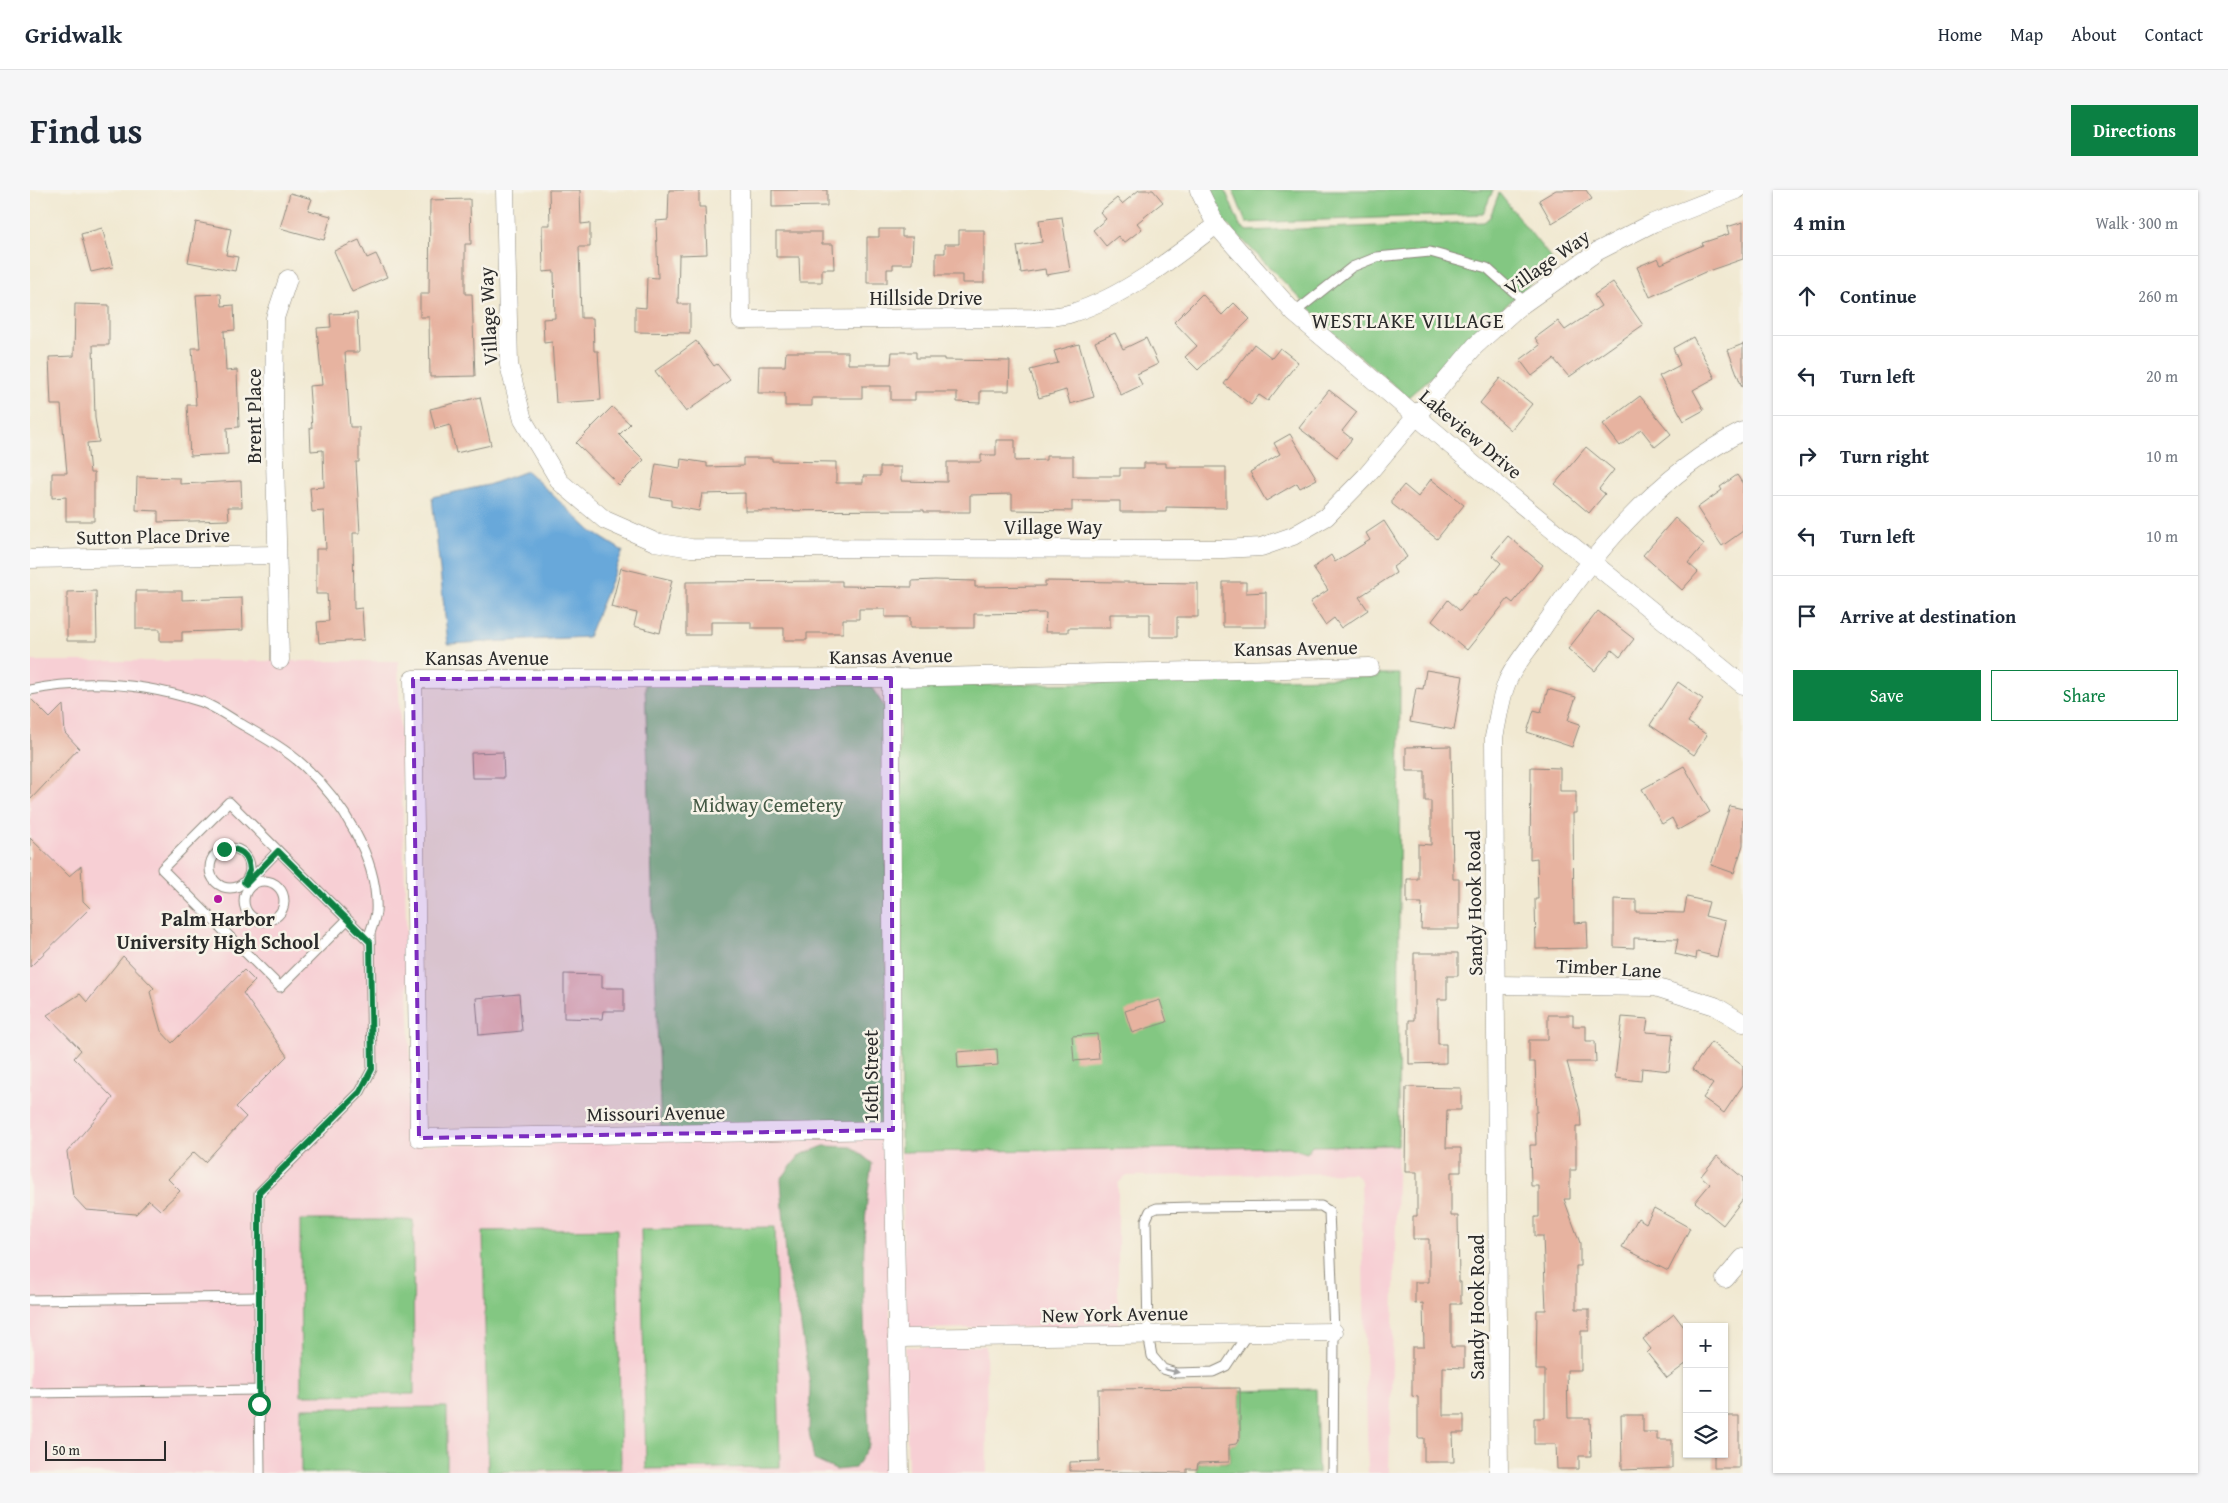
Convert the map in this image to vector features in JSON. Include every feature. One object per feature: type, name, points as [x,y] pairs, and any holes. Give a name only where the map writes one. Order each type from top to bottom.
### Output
[{"type":"street","name":"Village Way","points":[[504,190],[509,365],[523,420],[560,482],[605,520],[655,542],[691,548],[1262,547],[1293,536],[1326,517],[1366,476],[1415,415],[1475,346],[1525,302],[1598,251],[1652,223],[1737,190]]},
{"type":"street","name":"Hillside Drive","points":[[740,190],[741,320],[1034,318],[1071,314],[1109,298],[1134,283],[1216,225]]},
{"type":"street","name":"Lakeview Drive","points":[[1199,190],[1216,225],[1294,313],[1743,685]]},
{"type":"street","name":"Brent Place","points":[[280,660],[275,318],[288,279]]},
{"type":"street","name":"Sandy Hook Road","points":[[1499,1473],[1494,737],[1507,681],[1551,614],[1591,561],[1675,474],[1743,431]]},
{"type":"street","name":"Sutton Place Drive","points":[[30,559],[277,555]]},
{"type":"street","name":"Kansas Avenue","points":[[419,1138],[413,679],[891,678],[1370,667]]},
{"type":"street","name":"16th Street","points":[[891,678],[893,1130],[900,1473]]},
{"type":"street","name":"Timber Lane","points":[[1497,986],[1655,987],[1715,1006],[1743,1023]]},
{"type":"street","name":"Missouri Avenue","points":[[419,1138],[893,1130]]},
{"type":"street","points":[[1726,1279],[1743,1258]]},
{"type":"street","name":"New York Avenue","points":[[897,1338],[1334,1332]]},
{"type":"lane","points":[[1294,313],[1352,267],[1377,257],[1430,252],[1487,268],[1525,302]]},
{"type":"lane","points":[[30,690],[53,685],[94,682],[154,689],[204,703],[253,731],[303,765],[336,799],[360,840],[372,874],[376,912],[370,942],[372,1069],[360,1092],[259,1192],[258,1390],[260,1473]]},
{"type":"lane","points":[[347,920],[280,987],[162,870],[229,802],[370,942]]},
{"type":"lane","points":[[247,885],[244,902],[249,914],[261,920],[267,920],[279,914],[284,902],[284,896],[277,885],[264,881],[247,885],[226,887],[215,881],[210,869],[211,862],[218,852],[224,849],[237,849],[247,857],[250,870],[247,885]]},
{"type":"lane","points":[[247,885],[278,851]]},
{"type":"lane","points":[[1248,1333],[1226,1366],[1212,1372],[1176,1373],[1163,1369],[1152,1356],[1148,1334],[1146,1220],[1150,1211],[1157,1208],[1304,1206],[1321,1206],[1329,1211],[1334,1332],[1332,1473]]},
{"type":"lane","points":[[30,1300],[259,1297]]},
{"type":"lane","points":[[30,1393],[258,1390]]},
{"type":"highlighted area","points":[[891,678],[893,1130],[419,1138],[413,679]]},
{"type":"shaded area","name":"Palm Harbor University High School","points":[[30,661],[398,661],[413,1145],[888,1136],[892,1473],[30,1473]]},
{"type":"shaded area","points":[[1398,1145],[1389,1473],[1368,1473],[1361,1181],[1354,1173],[1125,1176],[1118,1184],[1118,1326],[905,1329],[901,1152]]},
{"type":"shaded area","points":[[986,1346],[987,1473],[908,1473],[905,1347]]},
{"type":"green space","points":[[1208,190],[1225,190],[1240,226],[1247,231],[1484,222],[1490,217],[1499,193],[1554,262],[1469,339],[1449,362],[1408,397],[1343,342],[1222,219]]},
{"type":"green space","points":[[1233,190],[1493,190],[1483,214],[1246,223]]},
{"type":"green space","points":[[1378,674],[1400,674],[1398,1145],[1312,1146],[1307,1153],[1289,1147],[901,1152],[899,687],[1378,677]]},
{"type":"green space","name":"Midway Cemetery","points":[[645,684],[869,684],[886,709],[887,1130],[661,1134]]},
{"type":"green space","points":[[824,1146],[852,1147],[872,1163],[867,1198],[863,1269],[869,1445],[855,1468],[836,1470],[814,1460],[809,1432],[810,1385],[800,1320],[787,1271],[781,1179],[800,1155]]},
{"type":"green space","points":[[300,1220],[413,1220],[414,1394],[301,1395]]},
{"type":"green space","points":[[775,1227],[780,1467],[646,1469],[641,1229]]},
{"type":"green space","points":[[617,1229],[621,1469],[488,1472],[483,1231]]},
{"type":"green space","points":[[1316,1389],[1318,1473],[1197,1473],[1198,1463],[1229,1462],[1229,1445],[1236,1444],[1240,1438],[1240,1391]]},
{"type":"green space","points":[[447,1407],[447,1473],[301,1473],[301,1408]]},
{"type":"water","points":[[527,471],[591,531],[623,551],[588,637],[448,644],[432,497],[488,485]]},
{"type":"building","points":[[549,190],[580,190],[581,224],[590,223],[590,247],[579,247],[581,318],[593,318],[594,351],[598,351],[601,400],[556,403],[552,342],[544,343],[543,319],[555,318],[554,271],[543,272],[542,225],[550,225]]},
{"type":"building","points":[[669,190],[699,190],[699,207],[705,207],[707,254],[679,255],[678,304],[690,304],[690,333],[635,332],[635,307],[646,308],[647,277],[658,278],[656,221],[668,220]]},
{"type":"building","points":[[772,190],[827,190],[827,206],[772,207]]},
{"type":"building","points":[[1139,190],[1153,190],[1163,202],[1137,223],[1142,229],[1124,243],[1118,236],[1106,246],[1093,230],[1106,219],[1100,212],[1117,198],[1122,204]]},
{"type":"building","points":[[1556,190],[1586,190],[1592,199],[1552,223],[1539,200]]},
{"type":"building","points":[[290,193],[312,199],[308,210],[331,216],[324,240],[280,228]]},
{"type":"building","points":[[470,199],[471,244],[465,244],[465,294],[472,294],[475,376],[430,377],[429,317],[420,317],[420,294],[429,294],[430,200]]},
{"type":"building","points":[[1062,217],[1070,271],[1046,275],[1045,269],[1021,273],[1017,246],[1042,242],[1039,220]]},
{"type":"building","points":[[196,222],[231,229],[226,255],[238,257],[235,271],[188,262]]},
{"type":"building","points":[[1743,222],[1743,259],[1705,272],[1650,297],[1637,267],[1658,258],[1661,264],[1703,245],[1702,243],[1729,234],[1727,227]]},
{"type":"building","points":[[102,228],[113,267],[91,272],[81,234]]},
{"type":"building","points":[[879,229],[902,229],[902,237],[913,237],[912,264],[893,264],[893,269],[887,269],[887,283],[867,283],[867,237],[879,237]]},
{"type":"building","points":[[959,230],[984,230],[984,283],[962,283],[962,275],[936,275],[936,253],[945,253],[945,244],[959,244]]},
{"type":"building","points":[[776,232],[822,232],[822,244],[833,244],[834,269],[822,269],[822,282],[800,282],[799,257],[776,257]]},
{"type":"building","points":[[359,240],[367,258],[376,254],[387,277],[352,292],[334,251]]},
{"type":"building","points":[[1613,282],[1643,325],[1569,377],[1554,359],[1532,376],[1520,360],[1540,345],[1535,338],[1558,321],[1565,330],[1601,306],[1594,295]]},
{"type":"building","points":[[221,294],[222,306],[234,305],[235,330],[224,331],[226,371],[237,370],[239,427],[227,428],[228,454],[190,456],[187,405],[196,405],[192,348],[200,348],[196,295]]},
{"type":"building","points":[[1202,294],[1222,315],[1234,303],[1250,319],[1198,370],[1185,357],[1197,346],[1174,322]]},
{"type":"building","points":[[75,304],[109,305],[109,345],[93,345],[95,418],[99,442],[87,443],[90,473],[94,473],[94,521],[66,521],[66,497],[52,498],[52,473],[67,473],[61,405],[51,405],[49,357],[74,356]]},
{"type":"building","points":[[357,313],[359,352],[345,352],[350,427],[359,427],[359,462],[356,462],[360,533],[353,533],[354,609],[362,608],[364,640],[319,643],[317,622],[329,621],[327,594],[316,594],[316,549],[326,549],[324,511],[312,512],[310,488],[324,487],[323,450],[311,451],[310,428],[312,428],[309,386],[322,385],[317,328],[331,327],[330,314]]},
{"type":"building","points":[[1115,333],[1123,349],[1146,338],[1158,364],[1137,374],[1142,385],[1121,395],[1095,342]]},
{"type":"building","points":[[1693,337],[1715,378],[1693,390],[1704,410],[1684,421],[1659,376],[1680,365],[1673,348]]},
{"type":"building","points":[[696,341],[714,366],[717,364],[730,380],[686,412],[655,371]]},
{"type":"building","points":[[1079,344],[1094,397],[1070,404],[1066,390],[1039,398],[1030,370],[1058,363],[1054,351]]},
{"type":"building","points":[[1254,344],[1272,358],[1280,348],[1298,362],[1268,401],[1259,395],[1251,405],[1224,384]]},
{"type":"building","points":[[1743,344],[1743,387],[1742,387],[1728,350]]},
{"type":"building","points":[[786,352],[848,352],[848,364],[891,364],[892,352],[916,352],[916,358],[1010,361],[1009,391],[980,391],[980,403],[957,402],[957,392],[915,392],[915,400],[891,400],[891,386],[862,386],[862,398],[812,398],[812,406],[785,406],[785,393],[758,393],[759,366],[785,366]]},
{"type":"building","points":[[1500,378],[1532,404],[1511,430],[1480,403]]},
{"type":"building","points":[[1329,390],[1357,412],[1342,431],[1352,439],[1337,457],[1299,428]]},
{"type":"building","points":[[1640,396],[1671,434],[1655,447],[1641,429],[1620,446],[1603,424]]},
{"type":"building","points":[[480,397],[491,445],[456,453],[450,425],[435,429],[430,409]]},
{"type":"building","points":[[612,407],[630,424],[619,435],[644,460],[619,485],[576,443]]},
{"type":"building","points":[[1290,434],[1317,479],[1300,488],[1297,483],[1266,501],[1250,472],[1280,454],[1274,443]]},
{"type":"building","points":[[996,440],[1015,440],[1015,461],[1046,460],[1046,456],[1073,456],[1073,476],[1120,476],[1120,468],[1144,468],[1144,463],[1166,463],[1166,467],[1226,467],[1226,508],[1166,507],[1166,512],[1120,512],[1120,501],[1072,501],[1072,511],[1012,510],[1012,494],[970,495],[970,512],[924,512],[924,510],[745,511],[745,493],[702,494],[699,511],[671,506],[671,500],[650,497],[656,464],[680,468],[681,459],[707,463],[707,467],[743,466],[743,458],[772,458],[772,461],[836,462],[836,483],[863,483],[863,476],[880,476],[880,467],[901,467],[901,481],[947,482],[947,462],[981,462],[981,455],[996,455]]},
{"type":"building","points":[[1586,447],[1614,470],[1599,489],[1605,494],[1589,513],[1555,484]]},
{"type":"building","points":[[1737,475],[1743,484],[1743,531],[1722,546],[1697,508],[1722,490],[1720,487]]},
{"type":"building","points":[[137,477],[180,478],[180,484],[241,481],[242,507],[228,507],[229,520],[158,522],[158,511],[136,510]]},
{"type":"building","points":[[1431,479],[1464,505],[1437,539],[1392,504],[1392,499],[1404,485],[1418,497]]},
{"type":"building","points":[[1675,518],[1704,544],[1688,563],[1698,572],[1682,590],[1643,555]]},
{"type":"building","points":[[1384,521],[1407,557],[1393,567],[1396,573],[1359,597],[1368,610],[1341,628],[1334,618],[1325,625],[1310,602],[1328,590],[1313,568],[1331,555],[1335,562],[1370,540],[1366,533]]},
{"type":"building","points":[[1508,536],[1543,565],[1513,603],[1508,599],[1467,650],[1432,621],[1448,600],[1460,611],[1475,595],[1501,563],[1492,555]]},
{"type":"building","points":[[621,568],[672,580],[660,633],[634,626],[637,613],[611,607]]},
{"type":"building","points":[[842,581],[842,586],[912,587],[912,581],[975,581],[975,587],[1045,586],[1045,581],[1198,583],[1198,617],[1177,617],[1177,637],[1150,637],[1150,614],[1110,614],[1110,628],[1068,628],[1068,632],[1045,632],[1046,613],[974,614],[974,628],[910,628],[910,617],[885,617],[885,609],[859,609],[859,619],[843,619],[843,633],[807,633],[807,640],[784,640],[784,628],[751,628],[751,622],[711,622],[711,635],[686,635],[686,582]]},
{"type":"building","points":[[1223,582],[1246,582],[1246,593],[1266,592],[1266,627],[1223,627]]},
{"type":"building","points":[[96,591],[97,641],[67,641],[67,592]]},
{"type":"building","points":[[136,591],[182,591],[182,600],[242,598],[243,630],[182,632],[182,641],[160,641],[160,629],[136,629]]},
{"type":"building","points":[[1598,611],[1634,639],[1620,657],[1612,650],[1595,671],[1568,649]]},
{"type":"building","points":[[1426,670],[1463,676],[1454,730],[1410,722],[1416,688],[1423,689]]},
{"type":"building","points":[[1678,682],[1703,699],[1688,722],[1707,735],[1694,755],[1650,725]]},
{"type":"building","points":[[1548,689],[1576,697],[1568,720],[1580,724],[1572,747],[1527,732],[1534,710],[1541,712]]},
{"type":"building","points":[[30,698],[50,718],[63,705],[65,733],[79,748],[30,800]]},
{"type":"building","points":[[1451,746],[1453,879],[1459,879],[1459,929],[1421,929],[1422,903],[1407,903],[1407,879],[1418,879],[1418,844],[1431,845],[1431,801],[1425,801],[1425,771],[1406,771],[1406,747]]},
{"type":"building","points":[[503,752],[504,778],[472,778],[471,753]]},
{"type":"building","points":[[1684,766],[1710,812],[1678,830],[1672,818],[1662,824],[1642,789]]},
{"type":"building","points":[[1531,767],[1560,768],[1560,791],[1576,791],[1576,813],[1573,813],[1574,923],[1587,922],[1588,948],[1536,949],[1535,899],[1538,899],[1537,858],[1530,859]]},
{"type":"building","points":[[1730,806],[1743,809],[1743,845],[1734,873],[1711,865]]},
{"type":"building","points":[[30,838],[69,876],[81,866],[83,901],[90,908],[30,967]]},
{"type":"building","points":[[1687,897],[1709,902],[1705,916],[1725,921],[1717,957],[1697,952],[1696,959],[1675,954],[1678,939],[1634,938],[1634,948],[1614,947],[1614,899],[1636,900],[1636,912],[1684,913]]},
{"type":"building","points":[[1414,953],[1458,953],[1458,976],[1447,976],[1447,999],[1438,999],[1438,1044],[1446,1044],[1446,1063],[1409,1064],[1409,1020],[1414,1020]]},
{"type":"building","points":[[123,956],[154,988],[150,992],[161,1031],[172,1043],[244,970],[255,981],[243,993],[287,1056],[236,1107],[246,1117],[205,1162],[194,1152],[168,1179],[180,1191],[160,1210],[149,1200],[136,1214],[86,1210],[73,1196],[67,1152],[113,1098],[74,1058],[81,1050],[47,1015],[80,994],[87,1002]]},
{"type":"building","points":[[564,974],[602,975],[602,988],[624,988],[624,1011],[603,1011],[602,1019],[564,1018]]},
{"type":"building","points":[[519,994],[522,1031],[479,1035],[476,998]]},
{"type":"building","points":[[1160,1000],[1167,1022],[1132,1033],[1125,1011]]},
{"type":"building","points":[[1548,1015],[1573,1015],[1573,1026],[1586,1026],[1586,1041],[1595,1041],[1596,1062],[1567,1062],[1580,1110],[1581,1127],[1576,1127],[1576,1170],[1570,1170],[1570,1199],[1564,1199],[1580,1243],[1580,1266],[1576,1266],[1576,1309],[1589,1309],[1589,1331],[1581,1331],[1581,1370],[1567,1370],[1568,1418],[1590,1418],[1591,1456],[1579,1456],[1579,1469],[1557,1469],[1556,1444],[1534,1444],[1534,1418],[1545,1418],[1545,1370],[1536,1370],[1537,1310],[1546,1310],[1543,1236],[1535,1236],[1535,1217],[1539,1217],[1539,1186],[1531,1186],[1530,1145],[1536,1145],[1535,1112],[1537,1112],[1535,1062],[1529,1062],[1529,1040],[1548,1040]]},
{"type":"building","points":[[1622,1017],[1648,1019],[1646,1032],[1673,1034],[1669,1071],[1642,1068],[1641,1081],[1615,1078]]},
{"type":"building","points":[[1097,1034],[1099,1059],[1074,1061],[1072,1036]]},
{"type":"building","points":[[1711,1042],[1743,1066],[1743,1085],[1724,1113],[1703,1098],[1713,1084],[1692,1069]]},
{"type":"building","points":[[997,1049],[998,1065],[958,1068],[957,1052]]},
{"type":"building","points":[[1406,1087],[1461,1088],[1461,1110],[1447,1110],[1446,1148],[1461,1148],[1461,1172],[1451,1172],[1451,1216],[1458,1216],[1461,1304],[1451,1304],[1451,1347],[1464,1347],[1464,1368],[1443,1367],[1443,1415],[1464,1415],[1464,1433],[1453,1433],[1454,1462],[1424,1462],[1424,1438],[1418,1438],[1418,1397],[1412,1396],[1412,1347],[1424,1347],[1423,1303],[1415,1304],[1415,1282],[1429,1282],[1429,1239],[1413,1239],[1413,1216],[1417,1216],[1417,1172],[1405,1172]]},
{"type":"building","points":[[1717,1156],[1743,1178],[1743,1199],[1723,1225],[1695,1202],[1710,1184],[1701,1176]]},
{"type":"building","points":[[1654,1208],[1690,1228],[1668,1271],[1622,1247],[1638,1218],[1646,1223]]},
{"type":"building","points":[[1674,1314],[1683,1326],[1683,1366],[1667,1378],[1647,1353],[1651,1349],[1643,1339]]},
{"type":"building","points":[[1240,1388],[1240,1438],[1236,1444],[1229,1445],[1229,1462],[1198,1463],[1197,1469],[1187,1469],[1187,1473],[1070,1471],[1070,1462],[1099,1461],[1098,1389]]},
{"type":"building","points":[[1621,1415],[1643,1415],[1643,1432],[1657,1432],[1657,1440],[1672,1440],[1672,1468],[1622,1470]]},
{"type":"building","points":[[1728,1416],[1739,1416],[1739,1468],[1714,1468],[1714,1458],[1728,1458]]},
{"type":"place","name":"Palm Harbor University High School","points":[[218,899]]},
{"type":"district","name":"WESTLAKE VILLAGE","points":[[1408,321]]},
{"type":"route","points":[[224,849],[237,849],[247,857],[250,870],[244,882],[246,884],[278,851],[370,942],[372,1069],[360,1092],[259,1192],[259,1404]]}]
